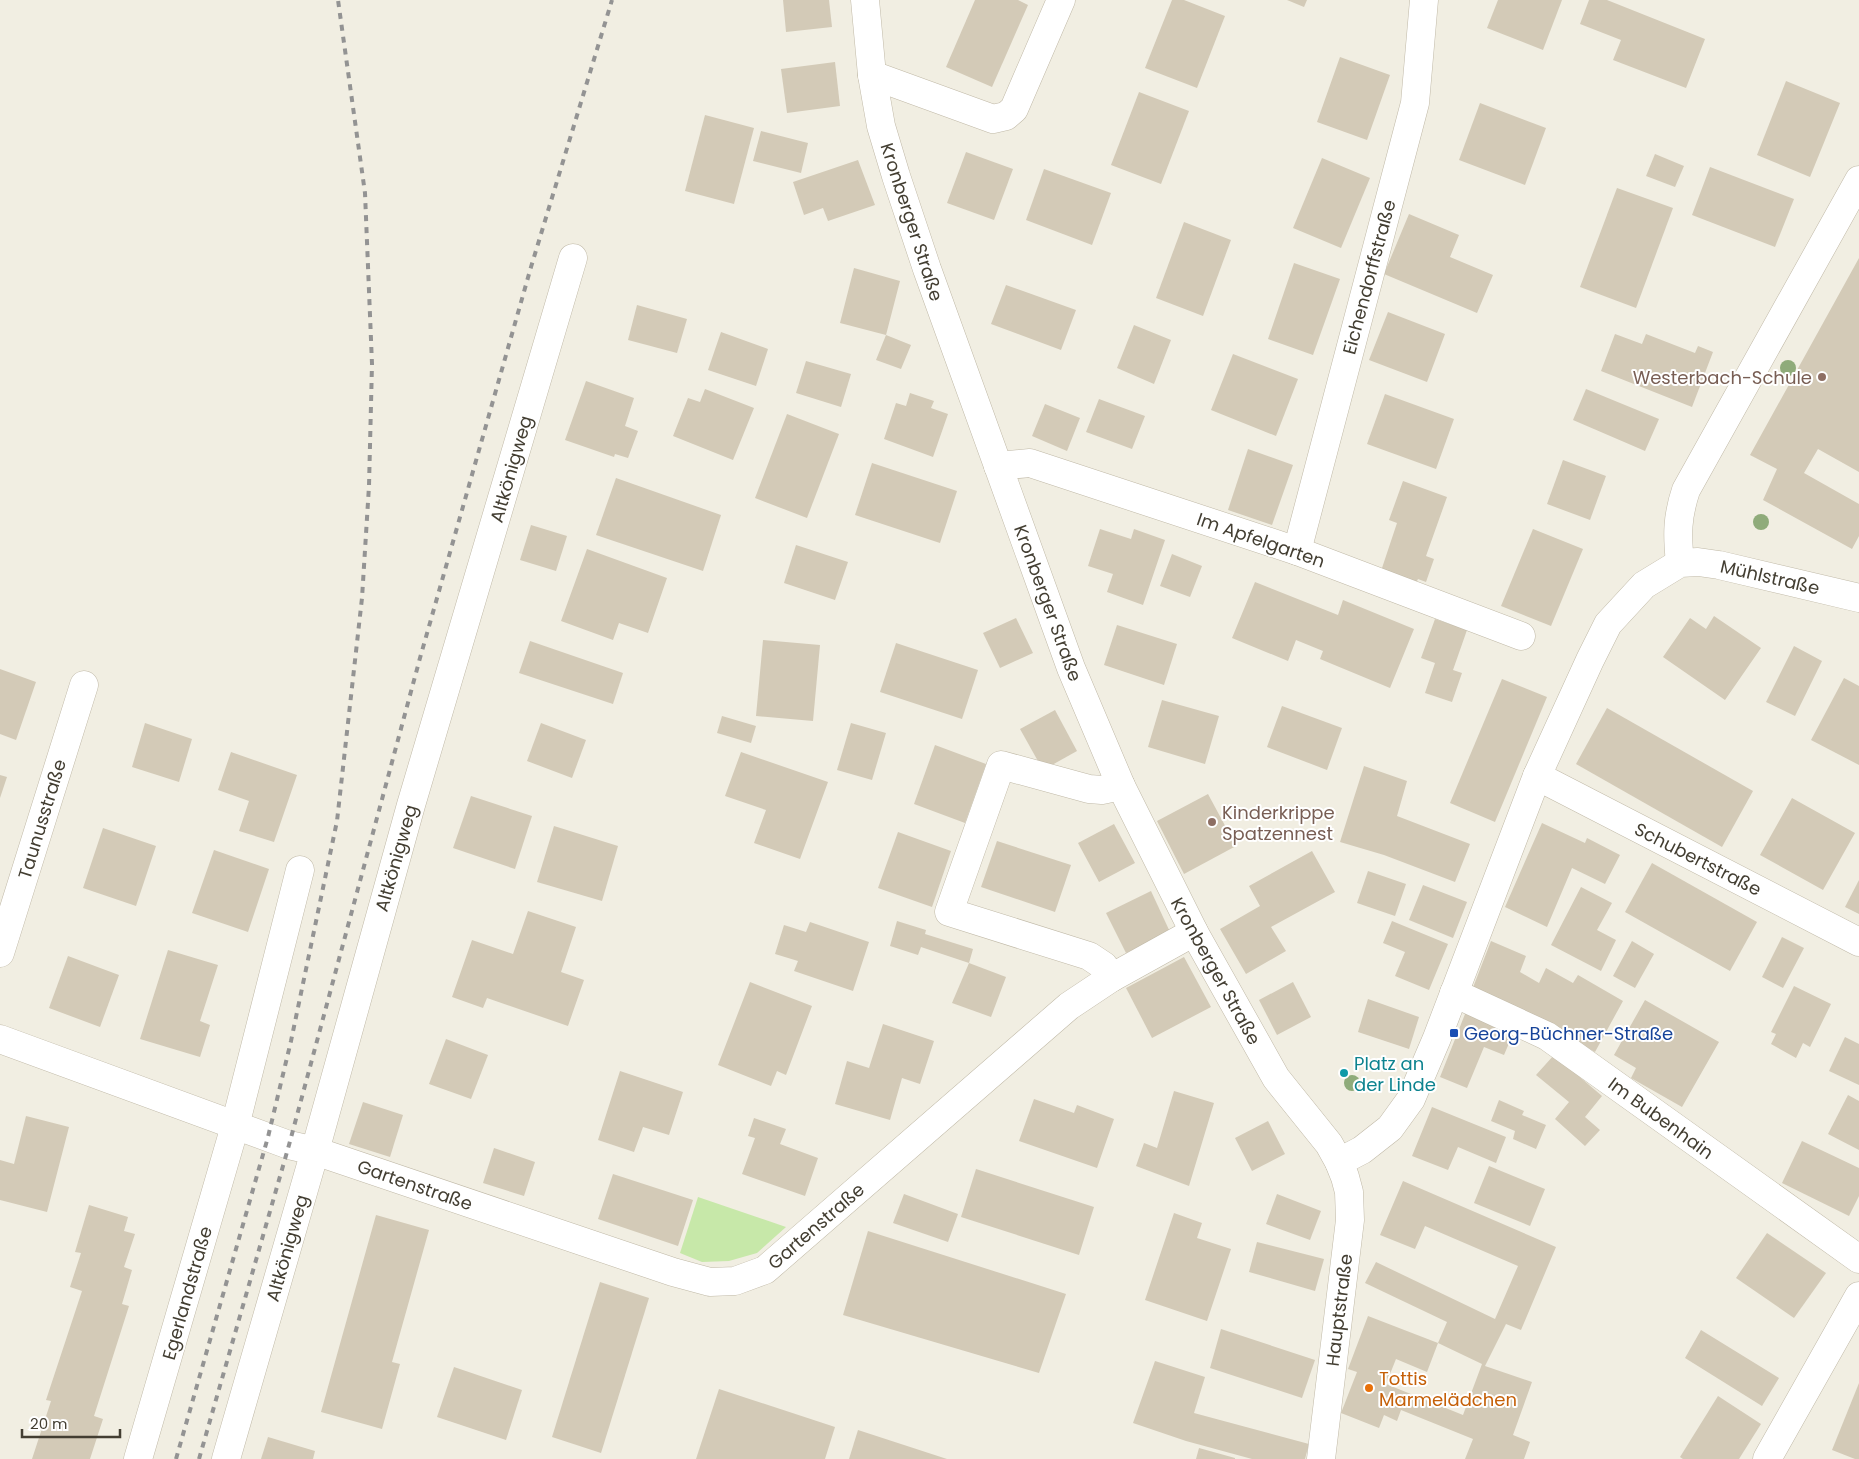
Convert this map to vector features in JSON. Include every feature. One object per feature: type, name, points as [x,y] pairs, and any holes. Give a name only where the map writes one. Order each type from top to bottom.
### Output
[{"type":"street","name":"Kronberger Straße","points":[[865,0],[872,75],[881,126],[896,176],[927,269],[1071,668],[1120,786],[1194,932],[1276,1078],[1328,1144],[1339,1162]]},
{"type":"street","points":[[872,75],[993,119],[1006,116],[1014,109],[1061,0]]},
{"type":"street","name":"Eichendorffstraße","points":[[1297,551],[1415,103],[1424,0]]},
{"type":"street","points":[[1339,1162],[1362,1150],[1390,1128],[1411,1099],[1454,993],[1537,776],[1590,660],[1608,624],[1644,585],[1680,563],[1677,534],[1679,511],[1686,490],[1859,180]]},
{"type":"street","name":"Altkönigweg","points":[[226,1459],[315,1151],[411,805],[573,258]]},
{"type":"street","name":"Im Apfelgarten","points":[[998,466],[1030,463],[1297,551],[1521,636]]},
{"type":"street","name":"Mühlstraße","points":[[1680,563],[1698,562],[1719,565],[1859,598]]},
{"type":"street","name":"Taunusstraße","points":[[0,953],[84,685]]},
{"type":"street","points":[[1111,978],[1104,966],[1090,956],[950,912],[1001,764],[1089,789],[1102,790],[1120,786]]},
{"type":"street","name":"Schubertstraße","points":[[1537,776],[1859,942]]},
{"type":"street","points":[[235,1126],[300,870]]},
{"type":"street","name":"Gartenstraße","points":[[315,1151],[674,1272],[710,1282],[735,1281],[765,1270],[1069,1006],[1111,978],[1194,932]]},
{"type":"street","name":"Im Bubenhain","points":[[1454,993],[1547,1036],[1859,1259]]},
{"type":"street","points":[[0,1038],[289,1146],[315,1151]]},
{"type":"street","name":"Egerlandstraße","points":[[138,1459],[235,1126]]},
{"type":"street","name":"Hauptstraße","points":[[1321,1459],[1350,1220],[1348,1192],[1339,1162]]},
{"type":"street","points":[[1767,1459],[1859,1296]]},
{"type":"green space","points":[[698,1197],[786,1227],[757,1253],[729,1261],[702,1262],[680,1253]]},
{"type":"building","points":[[783,0],[829,0],[832,27],[786,32]]},
{"type":"building","points":[[975,0],[1018,0],[1028,5],[992,87],[946,67]]},
{"type":"building","points":[[1172,0],[1184,0],[1225,16],[1197,88],[1145,68]]},
{"type":"building","points":[[1287,0],[1307,0],[1304,7]]},
{"type":"building","points":[[1498,0],[1562,0],[1543,50],[1487,28]]},
{"type":"building","points":[[1589,0],[1607,0],[1705,39],[1686,88],[1613,60],[1621,40],[1580,24]]},
{"type":"building","points":[[1340,57],[1390,75],[1367,140],[1317,122]]},
{"type":"building","points":[[835,62],[840,106],[787,113],[781,69]]},
{"type":"building","points":[[1786,81],[1840,103],[1810,177],[1757,155]]},
{"type":"building","points":[[1139,92],[1189,111],[1161,184],[1111,165]]},
{"type":"building","points":[[1480,103],[1546,128],[1525,185],[1459,160]]},
{"type":"building","points":[[705,115],[754,128],[734,204],[685,191]]},
{"type":"building","points":[[761,131],[808,143],[801,173],[753,161]]},
{"type":"building","points":[[966,152],[1013,169],[994,220],[947,203]]},
{"type":"building","points":[[1655,154],[1684,166],[1675,187],[1646,176]]},
{"type":"building","points":[[1322,158],[1370,178],[1341,248],[1293,228]]},
{"type":"building","points":[[858,160],[875,205],[828,221],[823,208],[804,215],[793,182]]},
{"type":"building","points":[[1710,167],[1794,199],[1775,247],[1692,215]]},
{"type":"building","points":[[1044,169],[1111,193],[1092,245],[1026,220]]},
{"type":"building","points":[[1617,188],[1673,208],[1636,308],[1580,287]]},
{"type":"building","points":[[1409,214],[1459,235],[1450,257],[1493,275],[1477,313],[1384,274]]},
{"type":"building","points":[[1184,222],[1231,240],[1203,316],[1156,298]]},
{"type":"building","name":"Westerbach-Schule","points":[[1859,258],[1859,472],[1818,449],[1804,473],[1859,504],[1859,536],[1852,549],[1763,500],[1777,469],[1750,455]]},
{"type":"building","points":[[1294,263],[1340,279],[1313,355],[1268,339]]},
{"type":"building","points":[[854,268],[900,281],[886,335],[840,323]]},
{"type":"building","points":[[1006,285],[1076,310],[1061,350],[991,324]]},
{"type":"building","points":[[637,305],[687,319],[677,353],[628,340]]},
{"type":"building","points":[[1388,312],[1445,334],[1427,382],[1369,360]]},
{"type":"building","points":[[1134,325],[1171,340],[1154,384],[1117,368]]},
{"type":"building","points":[[721,332],[768,349],[756,386],[708,370]]},
{"type":"building","points":[[1615,334],[1642,344],[1646,334],[1695,353],[1698,346],[1713,352],[1692,407],[1601,371]]},
{"type":"building","points":[[886,335],[911,345],[901,369],[876,360]]},
{"type":"building","points":[[1233,354],[1298,379],[1276,436],[1211,410]]},
{"type":"building","points":[[806,361],[851,374],[841,407],[796,393]]},
{"type":"building","points":[[586,381],[634,398],[625,426],[638,431],[628,458],[615,454],[614,457],[565,440]]},
{"type":"building","points":[[705,389],[754,408],[733,460],[673,436],[688,398],[700,402]]},
{"type":"building","points":[[1586,389],[1659,419],[1645,451],[1573,420]]},
{"type":"building","points":[[910,393],[934,401],[931,408],[948,414],[933,457],[884,439],[896,403],[906,406]]},
{"type":"building","points":[[1385,394],[1454,419],[1436,469],[1367,444]]},
{"type":"building","points":[[1099,399],[1145,416],[1132,449],[1086,432]]},
{"type":"building","points":[[1045,404],[1080,418],[1067,451],[1032,436]]},
{"type":"building","points":[[787,414],[839,434],[807,518],[755,498]]},
{"type":"building","points":[[1248,449],[1293,465],[1272,525],[1228,510]]},
{"type":"building","points":[[1563,460],[1606,476],[1590,520],[1547,504]]},
{"type":"building","points":[[872,463],[957,491],[940,543],[855,515]]},
{"type":"building","points":[[616,478],[721,515],[703,571],[596,535]]},
{"type":"building","points":[[1403,481],[1447,497],[1426,556],[1434,559],[1426,582],[1418,579],[1416,583],[1381,571],[1397,523],[1389,520]]},
{"type":"building","points":[[531,525],[567,536],[556,571],[520,560]]},
{"type":"building","points":[[1100,529],[1131,539],[1134,529],[1165,540],[1143,605],[1107,592],[1113,574],[1088,566]]},
{"type":"building","points":[[1533,529],[1583,549],[1551,626],[1501,606]]},
{"type":"building","points":[[796,545],[848,562],[835,600],[784,583]]},
{"type":"building","points":[[587,549],[667,578],[648,633],[619,623],[613,640],[561,621]]},
{"type":"building","points":[[1172,554],[1202,566],[1190,597],[1160,586]]},
{"type":"building","points":[[1255,582],[1338,615],[1343,600],[1414,629],[1390,688],[1320,659],[1323,651],[1296,640],[1288,661],[1232,638]]},
{"type":"building","points":[[1714,616],[1761,648],[1725,700],[1663,657],[1690,618],[1706,629]]},
{"type":"building","points":[[1016,618],[1033,653],[1000,668],[983,633]]},
{"type":"building","points":[[1435,619],[1467,630],[1453,670],[1462,673],[1452,702],[1425,693],[1435,663],[1421,658]]},
{"type":"building","points":[[1117,625],[1177,644],[1164,685],[1104,665]]},
{"type":"building","points":[[763,640],[820,645],[813,721],[756,716]]},
{"type":"building","points":[[530,641],[623,673],[613,704],[519,673]]},
{"type":"building","points":[[896,643],[978,670],[962,719],[880,692]]},
{"type":"building","points":[[1794,646],[1822,661],[1795,716],[1766,702]]},
{"type":"building","points":[[0,669],[36,682],[16,740],[0,734]]},
{"type":"building","points":[[1844,678],[1859,686],[1859,765],[1811,740]]},
{"type":"building","points":[[1502,679],[1547,697],[1495,822],[1450,803]]},
{"type":"building","points":[[1162,700],[1219,716],[1205,764],[1148,747]]},
{"type":"building","points":[[1282,706],[1342,728],[1327,770],[1267,747]]},
{"type":"building","points":[[1607,708],[1753,791],[1722,847],[1576,764]]},
{"type":"building","points":[[1055,710],[1077,751],[1043,770],[1020,729]]},
{"type":"building","points":[[722,716],[756,726],[751,743],[717,733]]},
{"type":"building","points":[[145,723],[192,739],[179,782],[132,767]]},
{"type":"building","points":[[541,723],[586,740],[572,778],[527,761]]},
{"type":"building","points":[[851,723],[886,733],[872,780],[837,770]]},
{"type":"building","points":[[935,745],[986,764],[965,823],[914,804]]},
{"type":"building","points":[[231,752],[297,775],[274,842],[239,831],[249,801],[218,790]]},
{"type":"building","points":[[741,752],[828,782],[800,859],[754,843],[766,810],[725,796]]},
{"type":"building","points":[[1364,766],[1407,781],[1397,816],[1470,844],[1455,882],[1384,855],[1340,842]]},
{"type":"building","points":[[0,775],[7,777],[0,798]]},
{"type":"building","points":[[1208,794],[1236,846],[1184,874],[1157,821]]},
{"type":"building","points":[[471,796],[532,816],[515,869],[453,848]]},
{"type":"building","points":[[1792,798],[1855,833],[1823,890],[1760,855]]},
{"type":"building","points":[[1542,823],[1585,843],[1587,838],[1620,855],[1605,884],[1572,868],[1547,927],[1505,907]]},
{"type":"building","points":[[1114,824],[1135,863],[1099,882],[1078,843]]},
{"type":"building","points":[[554,826],[618,846],[602,901],[537,882]]},
{"type":"building","points":[[103,828],[156,846],[136,906],[83,888]]},
{"type":"building","points":[[898,832],[951,851],[932,907],[878,888]]},
{"type":"building","points":[[997,841],[1071,865],[1055,912],[981,887]]},
{"type":"building","points":[[214,850],[269,869],[248,932],[192,913]]},
{"type":"building","points":[[1312,851],[1335,892],[1271,927],[1286,951],[1246,974],[1220,929],[1260,906],[1249,886]]},
{"type":"building","points":[[1652,863],[1757,922],[1730,971],[1625,912]]},
{"type":"building","points":[[1368,871],[1406,884],[1395,916],[1357,903]]},
{"type":"building","points":[[1859,880],[1859,914],[1845,907]]},
{"type":"building","points":[[1423,885],[1467,902],[1453,938],[1409,920]]},
{"type":"building","points":[[1581,887],[1612,903],[1597,930],[1616,940],[1601,971],[1551,945]]},
{"type":"building","points":[[1151,891],[1170,932],[1126,953],[1106,913]]},
{"type":"building","points":[[528,911],[576,927],[561,972],[584,980],[568,1026],[487,998],[483,1008],[452,997],[472,940],[513,954]]},
{"type":"building","points":[[897,921],[926,930],[925,934],[973,949],[969,963],[921,947],[918,955],[890,946]]},
{"type":"building","points":[[1392,921],[1448,944],[1429,990],[1395,976],[1405,952],[1383,943]]},
{"type":"building","points":[[810,922],[869,942],[853,991],[794,971],[798,961],[775,954],[784,925],[806,932]]},
{"type":"building","points":[[1782,937],[1804,948],[1783,988],[1762,977]]},
{"type":"building","points":[[1491,941],[1526,956],[1520,972],[1539,983],[1546,968],[1573,983],[1578,975],[1623,1001],[1595,1052],[1501,999],[1472,990]]},
{"type":"building","points":[[1632,941],[1654,954],[1635,988],[1613,976]]},
{"type":"building","points":[[168,950],[218,965],[200,1021],[210,1025],[200,1057],[140,1039]]},
{"type":"building","points":[[68,956],[119,975],[100,1027],[49,1008]]},
{"type":"building","points":[[1184,957],[1211,1007],[1152,1038],[1126,988]]},
{"type":"building","points":[[969,963],[1006,977],[991,1017],[952,1003]]},
{"type":"building","points":[[750,982],[812,1006],[786,1075],[777,1071],[771,1086],[718,1065]]},
{"type":"building","points":[[1293,982],[1311,1017],[1277,1035],[1259,1000]]},
{"type":"building","points":[[1794,986],[1831,1004],[1810,1047],[1803,1043],[1796,1058],[1771,1044],[1776,1034],[1771,1032]]},
{"type":"building","points":[[1368,999],[1419,1017],[1409,1049],[1358,1032]]},
{"type":"building","points":[[1645,1000],[1719,1042],[1682,1107],[1631,1078],[1636,1068],[1614,1055]]},
{"type":"building","points":[[1467,1009],[1515,1029],[1504,1055],[1484,1047],[1467,1088],[1440,1077]]},
{"type":"building","points":[[883,1024],[934,1041],[920,1084],[902,1078],[890,1120],[835,1104],[847,1061],[869,1068]]},
{"type":"building","points":[[1845,1037],[1859,1044],[1859,1085],[1829,1071]]},
{"type":"building","points":[[446,1039],[488,1055],[471,1099],[429,1084]]},
{"type":"building","points":[[1554,1055],[1602,1096],[1585,1117],[1600,1130],[1585,1146],[1555,1119],[1569,1102],[1536,1075]]},
{"type":"building","points":[[620,1071],[683,1092],[669,1135],[643,1127],[634,1152],[598,1140]]},
{"type":"building","points":[[1174,1091],[1214,1103],[1189,1186],[1136,1166],[1144,1143],[1157,1148]]},
{"type":"building","points":[[1848,1095],[1859,1101],[1859,1150],[1828,1134]]},
{"type":"building","points":[[1034,1099],[1074,1113],[1077,1105],[1114,1119],[1097,1168],[1019,1141]]},
{"type":"building","points":[[1499,1100],[1524,1111],[1522,1115],[1546,1125],[1536,1149],[1513,1139],[1515,1131],[1491,1121]]},
{"type":"building","points":[[363,1102],[403,1115],[390,1157],[349,1144]]},
{"type":"building","points":[[1432,1107],[1506,1137],[1496,1163],[1458,1147],[1448,1170],[1412,1156]]},
{"type":"building","points":[[26,1116],[69,1127],[47,1212],[0,1200],[0,1160],[14,1164]]},
{"type":"building","points":[[754,1118],[786,1129],[780,1144],[818,1158],[805,1196],[742,1174],[755,1138],[748,1136]]},
{"type":"building","points":[[1268,1121],[1285,1154],[1252,1171],[1235,1138]]},
{"type":"building","points":[[1802,1141],[1859,1168],[1859,1196],[1849,1216],[1782,1183]]},
{"type":"building","points":[[494,1148],[535,1162],[524,1196],[483,1183]]},
{"type":"building","points":[[1489,1166],[1545,1189],[1530,1226],[1474,1203]]},
{"type":"building","points":[[976,1169],[1094,1207],[1079,1255],[961,1217]]},
{"type":"building","points":[[613,1174],[693,1200],[678,1246],[598,1219]]},
{"type":"building","points":[[1403,1181],[1556,1247],[1521,1330],[1506,1324],[1485,1366],[1532,1382],[1513,1435],[1530,1442],[1524,1459],[1465,1459],[1473,1439],[1401,1410],[1397,1421],[1384,1415],[1379,1428],[1341,1413],[1357,1372],[1348,1369],[1368,1316],[1438,1343],[1447,1322],[1365,1283],[1376,1262],[1495,1319],[1518,1266],[1425,1226],[1415,1249],[1380,1235]],"holes":[[[1438,1343],[1482,1364],[1463,1415],[1386,1384],[1396,1359],[1427,1372]]]},
{"type":"building","points":[[904,1194],[958,1214],[948,1242],[893,1223]]},
{"type":"building","points":[[1277,1194],[1321,1211],[1310,1240],[1266,1224]]},
{"type":"building","points":[[89,1205],[128,1217],[124,1231],[135,1234],[124,1267],[132,1270],[122,1304],[129,1306],[94,1416],[103,1419],[90,1459],[32,1459],[51,1401],[46,1400],[82,1291],[70,1287],[81,1253],[75,1252]]},
{"type":"building","points":[[1174,1213],[1202,1223],[1197,1238],[1231,1249],[1207,1321],[1145,1300]]},
{"type":"building","points":[[376,1215],[429,1230],[392,1362],[400,1364],[382,1429],[321,1412]]},
{"type":"building","points":[[868,1231],[1066,1294],[1039,1373],[843,1315]]},
{"type":"building","points":[[1767,1233],[1826,1273],[1794,1318],[1736,1278]]},
{"type":"building","points":[[1257,1242],[1324,1259],[1315,1291],[1249,1272]]},
{"type":"building","points":[[600,1282],[649,1298],[601,1453],[552,1437]]},
{"type":"building","points":[[1221,1329],[1315,1360],[1302,1398],[1210,1368]]},
{"type":"building","points":[[1701,1330],[1779,1378],[1762,1406],[1685,1358]]},
{"type":"building","points":[[1155,1361],[1205,1377],[1194,1413],[1309,1444],[1305,1459],[1252,1459],[1186,1441],[1133,1423]]},
{"type":"building","points":[[454,1367],[522,1390],[506,1440],[437,1417]]},
{"type":"building","points":[[1859,1383],[1859,1459],[1855,1459],[1832,1450]]},
{"type":"building","points":[[719,1389],[835,1427],[825,1459],[696,1459]]},
{"type":"building","points":[[1718,1396],[1761,1424],[1739,1459],[1683,1459],[1680,1457]]},
{"type":"building","points":[[858,1430],[947,1459],[849,1459]]},
{"type":"building","points":[[268,1437],[315,1451],[313,1459],[261,1459]]},
{"type":"building","points":[[1199,1448],[1235,1458],[1235,1459],[1196,1459]]},
{"type":"railway","points":[[176,1459],[268,1137],[291,1041],[337,821],[362,598],[369,486],[372,364],[365,193],[338,0]]},
{"type":"railway","points":[[199,1459],[289,1145],[420,658],[531,267],[612,0]]},
{"type":"place","name":"Westerbach-Schule","points":[[1822,377]]},
{"type":"place","name":"Kinderkrippe Spatzennest","points":[[1212,822]]},
{"type":"place","name":"Georg-Büchner-Straße","points":[[1454,1033]]},
{"type":"place","name":"Platz an der Linde","points":[[1344,1073]]},
{"type":"place","name":"Tottis Marmelädchen","points":[[1369,1388]]}]
